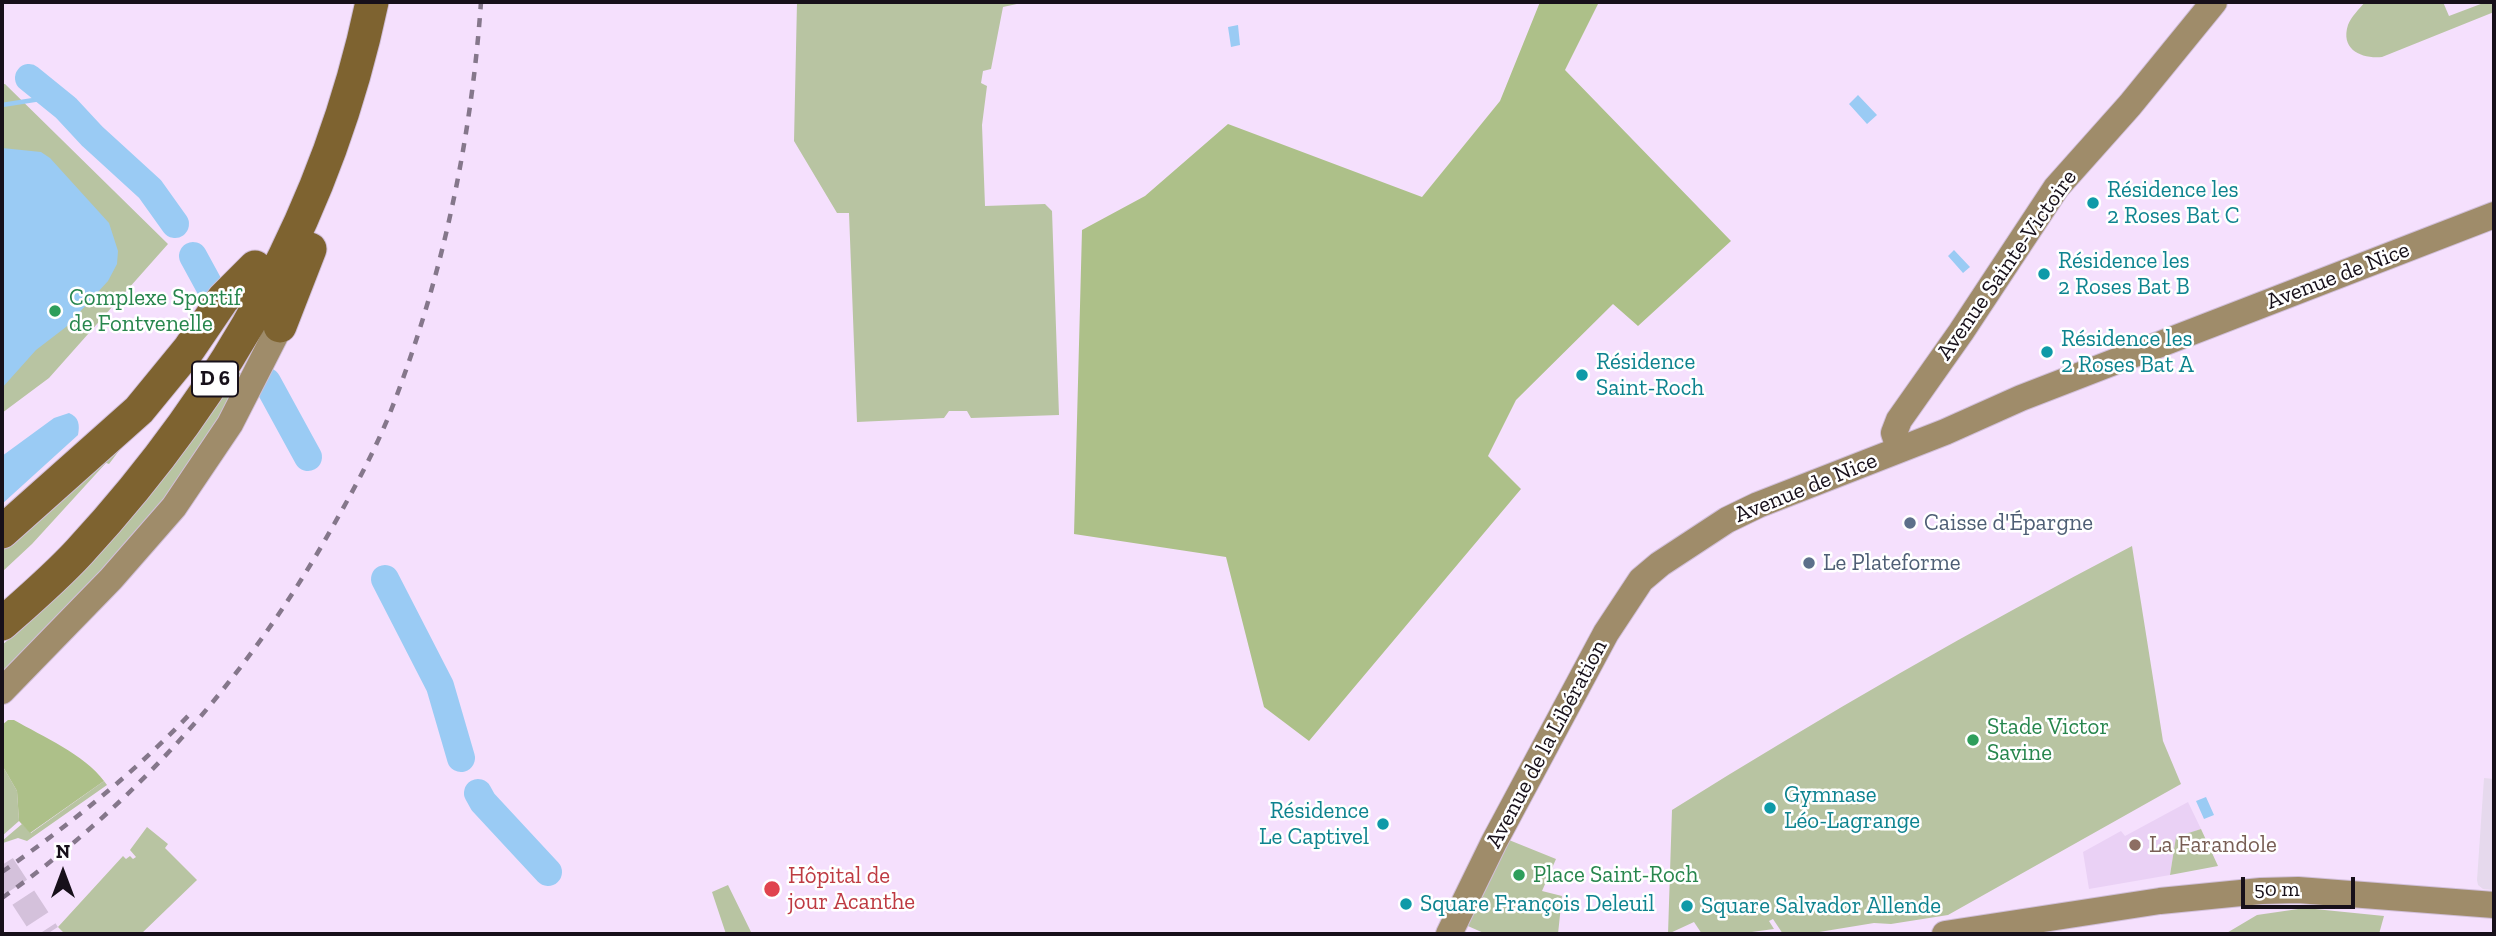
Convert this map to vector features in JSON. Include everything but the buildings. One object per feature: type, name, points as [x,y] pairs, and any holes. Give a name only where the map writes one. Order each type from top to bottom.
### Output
[{"type":"highway","name":"D 6","points":[[2,595],[81,518],[119,474],[172,404],[212,344],[255,267],[285,204],[312,135],[350,2]]},
{"type":"highway","name":"D 6","points":[[2,624],[77,554],[135,490],[182,430],[230,358],[272,282],[306,211],[351,85],[372,2]]},
{"type":"highway","points":[[280,326],[343,151],[349,128],[351,85]]},
{"type":"highway","points":[[2,532],[139,410],[189,349],[223,299],[255,267]]},
{"type":"main road","name":"Avenue Sainte-Victoire","points":[[1896,439],[1894,433],[1899,420],[2056,188],[2130,105],[2214,2]]},
{"type":"main road","name":"Avenue de Nice","points":[[1660,564],[1676,543],[1692,529],[1738,501],[1896,439],[1986,412],[2494,215]]},
{"type":"main road","points":[[2,691],[111,579],[174,507],[230,424],[280,326]]},
{"type":"main road","name":"Avenue de Nice","points":[[1660,564],[1727,520],[1758,505],[1945,432],[1986,412]]},
{"type":"main road","name":"Avenue de la Libération","points":[[1449,934],[1494,842],[1606,633],[1641,580],[1660,564]]},
{"type":"main road","points":[[1945,934],[2160,901],[2262,891],[2298,890],[2494,905]]},
{"type":"shaded area","points":[[2484,778],[2494,779],[2494,890],[2483,889],[2477,880]]},
{"type":"shaded area","name":"La Farandole","points":[[2188,802],[2201,829],[2176,838],[2170,875],[2089,889],[2083,852],[2121,831],[2125,836]]},
{"type":"green space","points":[[797,2],[1026,2],[1003,7],[991,69],[983,71],[981,83],[987,86],[982,125],[985,206],[1045,204],[1052,211],[1059,415],[971,418],[967,411],[949,411],[944,418],[857,422],[849,213],[837,213],[794,141]]},
{"type":"green space","points":[[1540,2],[1599,2],[1565,70],[1731,241],[1638,326],[1613,304],[1516,400],[1488,456],[1521,489],[1309,741],[1264,707],[1226,557],[1074,534],[1082,230],[1145,196],[1228,124],[1422,197],[1500,101]]},
{"type":"green space","points":[[2365,2],[2443,2],[2449,16],[2486,2],[2494,2],[2494,12],[2382,57],[2374,57],[2354,51],[2347,41],[2349,22]]},
{"type":"green space","name":"Complexe Sportif de Fontvenelle","points":[[2,84],[168,244],[49,378],[2,413]]},
{"type":"green space","points":[[237,371],[242,374],[188,473],[145,527],[99,577],[2,674],[2,645],[30,621]]},
{"type":"green space","points":[[156,402],[109,464],[106,463],[32,544],[2,572],[2,541]]},
{"type":"green space","name":"Stade Victor Savine","points":[[2132,546],[2163,741],[2181,784],[1948,915],[1807,934],[1783,934],[1773,919],[1769,921],[1774,929],[1737,934],[1702,934],[1694,922],[1668,934],[1672,810],[1899,674]]},
{"type":"green space","points":[[8,720],[14,720],[62,747],[86,763],[104,781],[30,833],[19,821],[17,791],[2,765],[2,725]]},
{"type":"green space","points":[[2,765],[17,791],[19,821],[2,836],[4,792]]},
{"type":"green space","points":[[104,781],[107,785],[27,841],[18,838],[3,843],[2,841],[22,824],[31,833]]},
{"type":"green space","points":[[147,827],[168,844],[165,848],[197,880],[141,934],[65,934],[58,927],[123,856],[126,859],[130,856],[133,859],[136,857],[130,850]]},
{"type":"green space","points":[[2201,829],[2218,866],[2170,875],[2176,837]]},
{"type":"green space","name":"Place Saint-Roch","points":[[1509,840],[1556,859],[1542,891],[1562,896],[1558,934],[1486,934],[1461,923]]},
{"type":"green space","points":[[728,885],[752,934],[726,934],[712,892]]},
{"type":"green space","points":[[2305,908],[2384,916],[2379,934],[2225,934],[2257,915]]},
{"type":"water","points":[[1238,25],[1240,45],[1231,47],[1228,27]]},
{"type":"water","points":[[1858,95],[1877,115],[1867,124],[1849,104]]},
{"type":"water","name":"Complexe Sportif de Fontvenelle","points":[[2,148],[41,152],[50,158],[109,223],[118,251],[117,264],[108,281],[66,327],[36,350],[2,388]]},
{"type":"water","points":[[1954,250],[1970,267],[1963,273],[1948,256]]},
{"type":"water","points":[[69,413],[78,422],[78,435],[2,504],[2,456],[54,418]]},
{"type":"water","points":[[2206,797],[2214,815],[2204,819],[2196,801]]},
{"type":"waterway","points":[[29,78],[66,108],[92,136],[150,189],[175,224]]},
{"type":"waterway","points":[[2,105],[53,97]]},
{"type":"waterway","points":[[193,256],[211,289]]},
{"type":"waterway","points":[[267,382],[308,457]]},
{"type":"waterway","points":[[385,579],[440,686],[461,758]]},
{"type":"waterway","points":[[478,793],[483,802],[548,872]]},
{"type":"tunnel","points":[[2,865],[47,934]]},
{"type":"railway","points":[[2,898],[100,820],[188,731],[266,632],[301,580],[355,486],[388,418],[407,368],[438,265],[451,213],[470,108],[481,2]]},
{"type":"railway","points":[[2,872],[99,798],[189,715]]},
{"type":"place","name":"Résidence les 2 Roses Bat C","points":[[2093,203]]},
{"type":"place","name":"Résidence les 2 Roses Bat B","points":[[2044,274]]},
{"type":"place","name":"Complexe Sportif de Fontvenelle","points":[[55,311]]},
{"type":"place","name":"Résidence les 2 Roses Bat A","points":[[2047,352]]},
{"type":"place","name":"Résidence Saint-Roch","points":[[1582,375]]},
{"type":"place","name":"Caisse d'Épargne","points":[[1910,523]]},
{"type":"place","name":"Le Plateforme","points":[[1809,563]]},
{"type":"place","name":"Stade Victor Savine","points":[[1973,740]]},
{"type":"place","name":"Gymnase Léo-Lagrange","points":[[1770,808]]},
{"type":"place","name":"Résidence Le Captivel","points":[[1383,824]]},
{"type":"place","name":"La Farandole","points":[[2135,845]]},
{"type":"place","name":"Place Saint-Roch","points":[[1519,875]]},
{"type":"place","name":"Hôpital de jour Acanthe","points":[[772,889]]},
{"type":"place","name":"Square François Deleuil","points":[[1406,904]]},
{"type":"place","name":"Square Salvador Allende","points":[[1687,906]]}]
